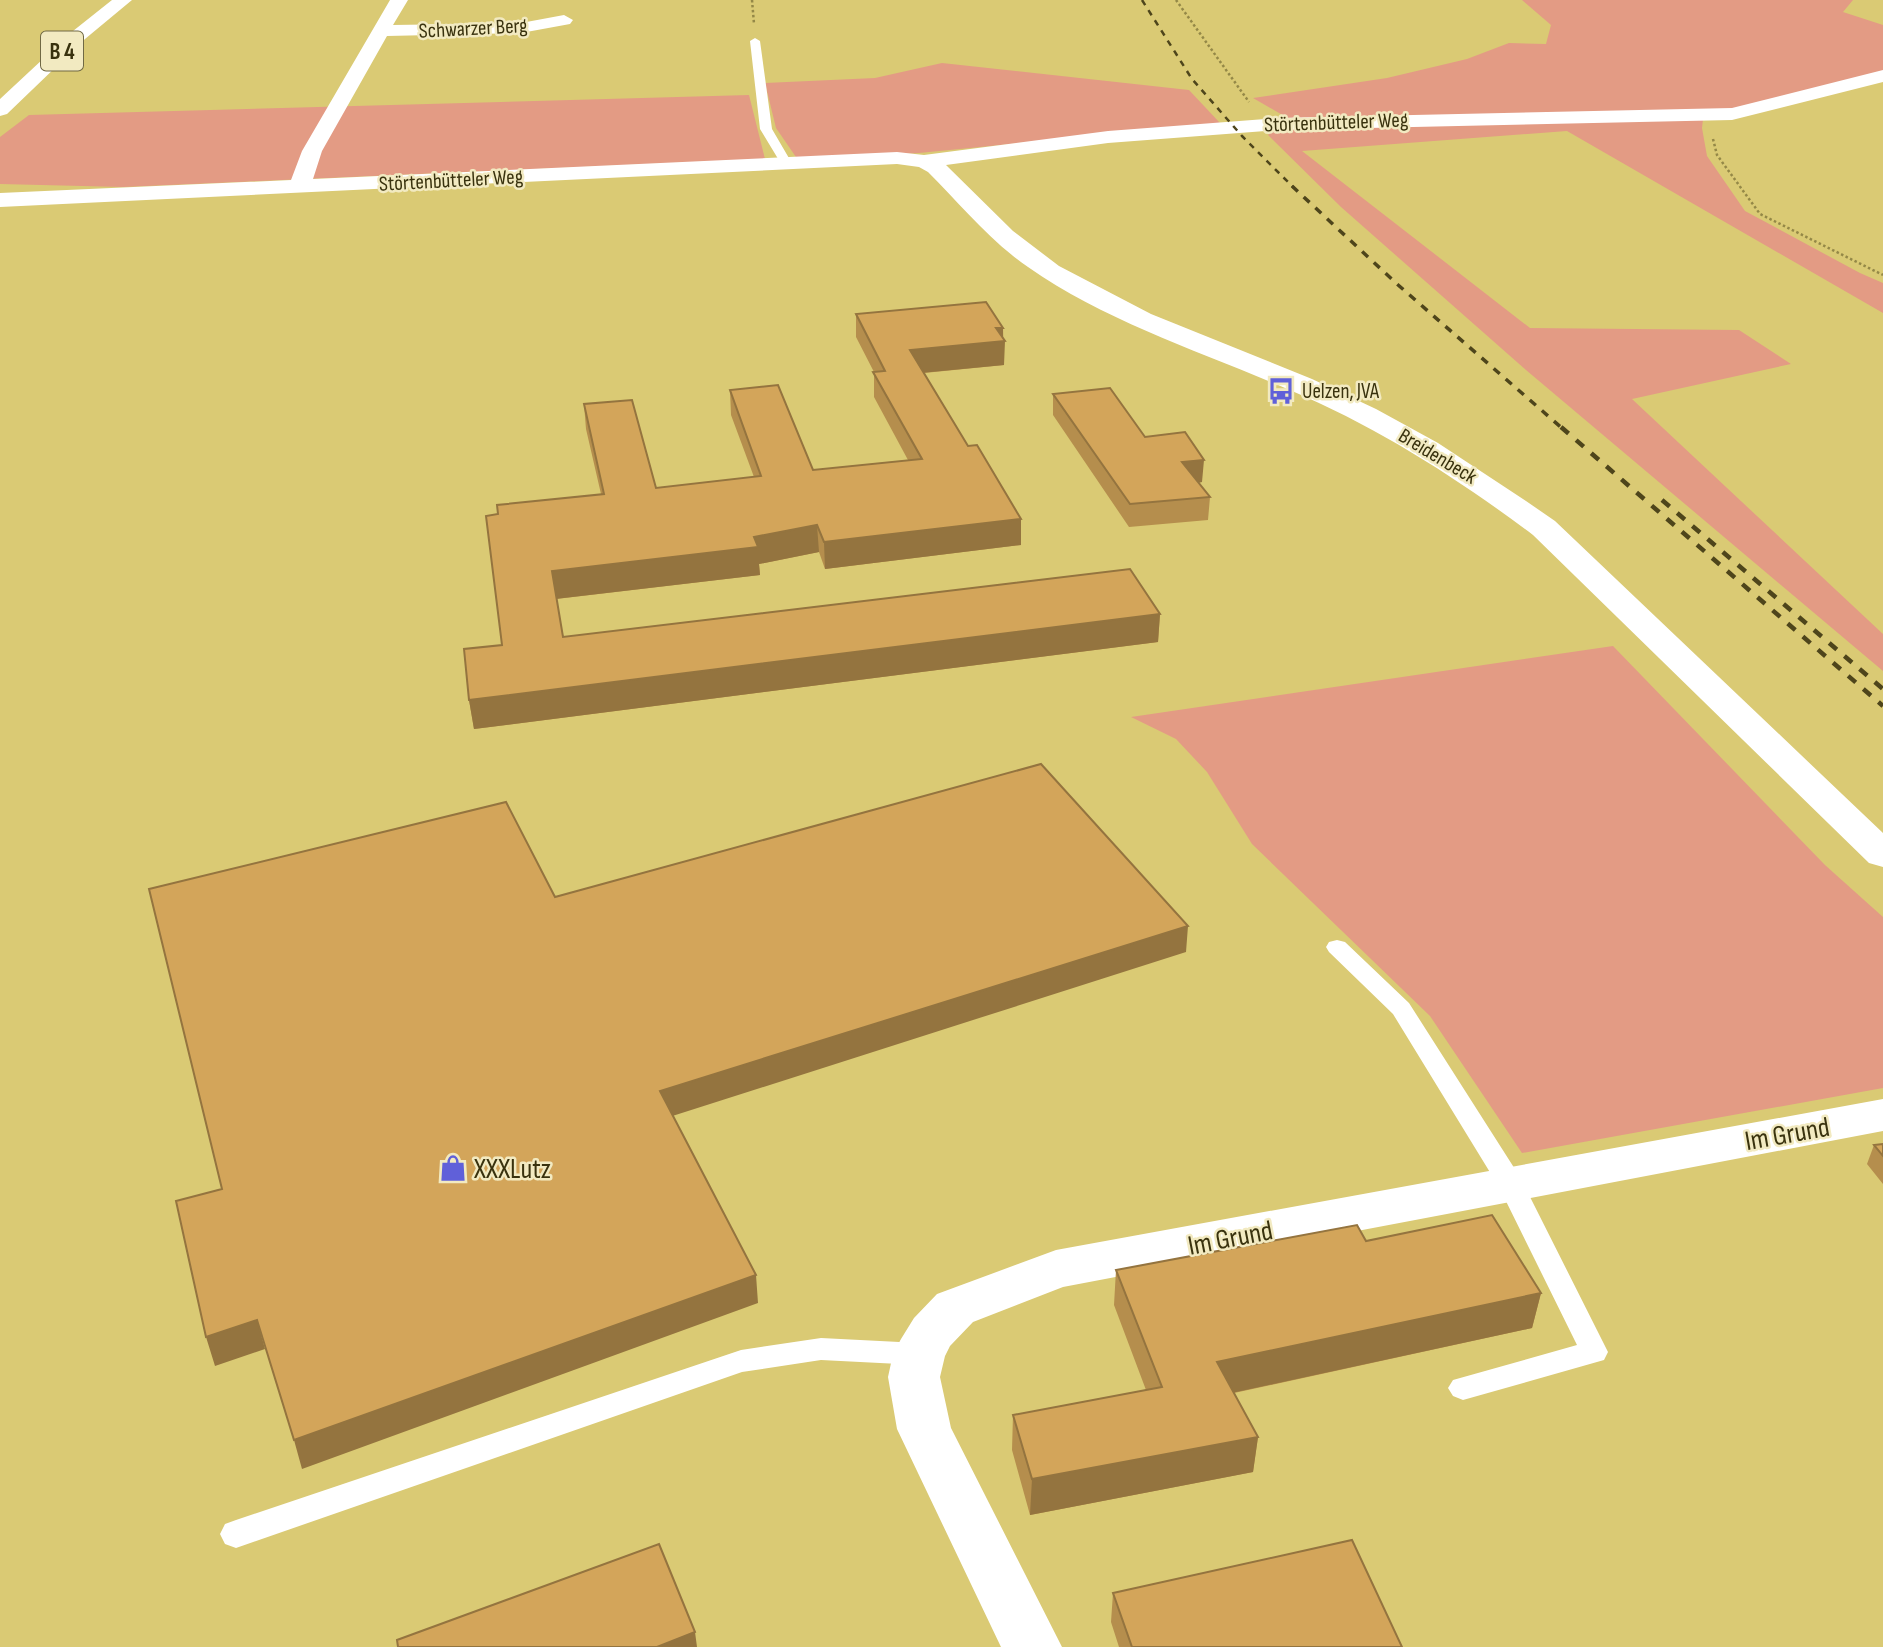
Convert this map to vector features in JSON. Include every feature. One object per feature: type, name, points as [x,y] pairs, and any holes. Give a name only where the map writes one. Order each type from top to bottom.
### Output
[{"type":"street","name":"B 4","points":[[0,110],[79,35],[123,0]]},
{"type":"street","name":"Schwarzer Berg","points":[[299,187],[312,151],[399,0]]},
{"type":"street","name":"Schwarzer Berg","points":[[382,31],[521,28],[564,20]]},
{"type":"street","name":"Störtenbütteler Weg","points":[[0,200],[897,158],[924,162],[1108,137],[1278,124],[1732,114],[1883,76]]},
{"type":"street","name":"Breidenbeck","points":[[924,162],[936,167],[1014,245],[1048,270],[1118,310],[1304,385],[1382,422],[1490,488],[1544,528],[1883,855]]},
{"type":"street","name":"Störtenbütteler Weg","points":[[0,194],[114,196]]},
{"type":"street","name":"Im Grund","points":[[1032,1647],[924,1429],[914,1377],[919,1354],[932,1332],[954,1308],[1056,1269],[1883,1115]]},
{"type":"lane","points":[[755,41],[766,129],[787,165]]},
{"type":"lane","points":[[1337,947],[1401,1009],[1511,1184],[1594,1352],[1463,1388]]},
{"type":"lane","points":[[236,1534],[741,1361],[821,1349],[919,1354]]},
{"type":"path","points":[[1177,0],[1245,99],[1278,124]]},
{"type":"path","points":[[1715,114],[1710,128],[1717,155],[1760,214],[1883,275]]},
{"type":"shaded area","points":[[1522,0],[1853,0],[1843,12],[1883,25],[1883,72],[1728,111],[1704,111],[1702,128],[1707,156],[1745,211],[1883,283],[1883,313],[1567,131],[1302,151],[1530,328],[1739,330],[1791,364],[1632,399],[1883,634],[1883,671],[1526,370],[1341,207],[1268,135],[1286,117],[1253,98],[1387,78],[1467,59],[1509,43],[1546,44],[1551,25]]},
{"type":"shaded area","points":[[942,63],[1189,90],[1220,123],[919,153],[798,160],[776,128],[765,83],[875,78]]},
{"type":"shaded area","points":[[749,95],[765,159],[123,187],[0,184],[0,137],[29,115]]},
{"type":"shaded area","points":[[1613,646],[1825,865],[1883,917],[1883,1088],[1522,1153],[1430,1016],[1252,844],[1207,772],[1176,739],[1131,717]]},
{"type":"building","points":[[986,302],[1003,328],[996,328],[1005,341],[910,350],[968,446],[977,445],[1021,519],[824,542],[817,525],[754,537],[758,547],[552,571],[563,637],[1130,569],[1160,614],[469,700],[464,649],[502,645],[486,516],[498,514],[497,505],[604,494],[584,404],[632,400],[656,488],[761,476],[730,390],[778,385],[813,470],[922,459],[873,372],[885,371],[856,314]]},
{"type":"building","points":[[1110,388],[1145,437],[1185,432],[1204,460],[1182,462],[1210,497],[1130,504],[1053,394]]},
{"type":"building","name":"XXXLutz","points":[[1041,764],[1188,926],[660,1091],[756,1275],[294,1440],[257,1320],[206,1337],[176,1201],[222,1189],[149,889],[506,802],[555,897]]},
{"type":"building","points":[[1883,1144],[1883,1156],[1874,1145]]},
{"type":"building","points":[[1492,1215],[1541,1293],[1217,1362],[1258,1437],[1032,1479],[1013,1415],[1162,1387],[1116,1270],[1357,1225],[1366,1241]]},
{"type":"building","points":[[1352,1540],[1402,1647],[1132,1647],[1113,1593]]},
{"type":"building","points":[[659,1544],[695,1632],[657,1647],[398,1647],[397,1640]]},
{"type":"railway","points":[[1142,0],[1192,79],[1242,136],[1292,186]]},
{"type":"railway","points":[[1292,186],[1397,284],[1563,429]]},
{"type":"railway","points":[[1561,427],[1883,706]]},
{"type":"railway","points":[[1662,500],[1883,689]]},
{"type":"place","name":"Uelzen, JVA","points":[[1281,391]]},
{"type":"place","name":"XXXLutz","points":[[453,1168]]}]
